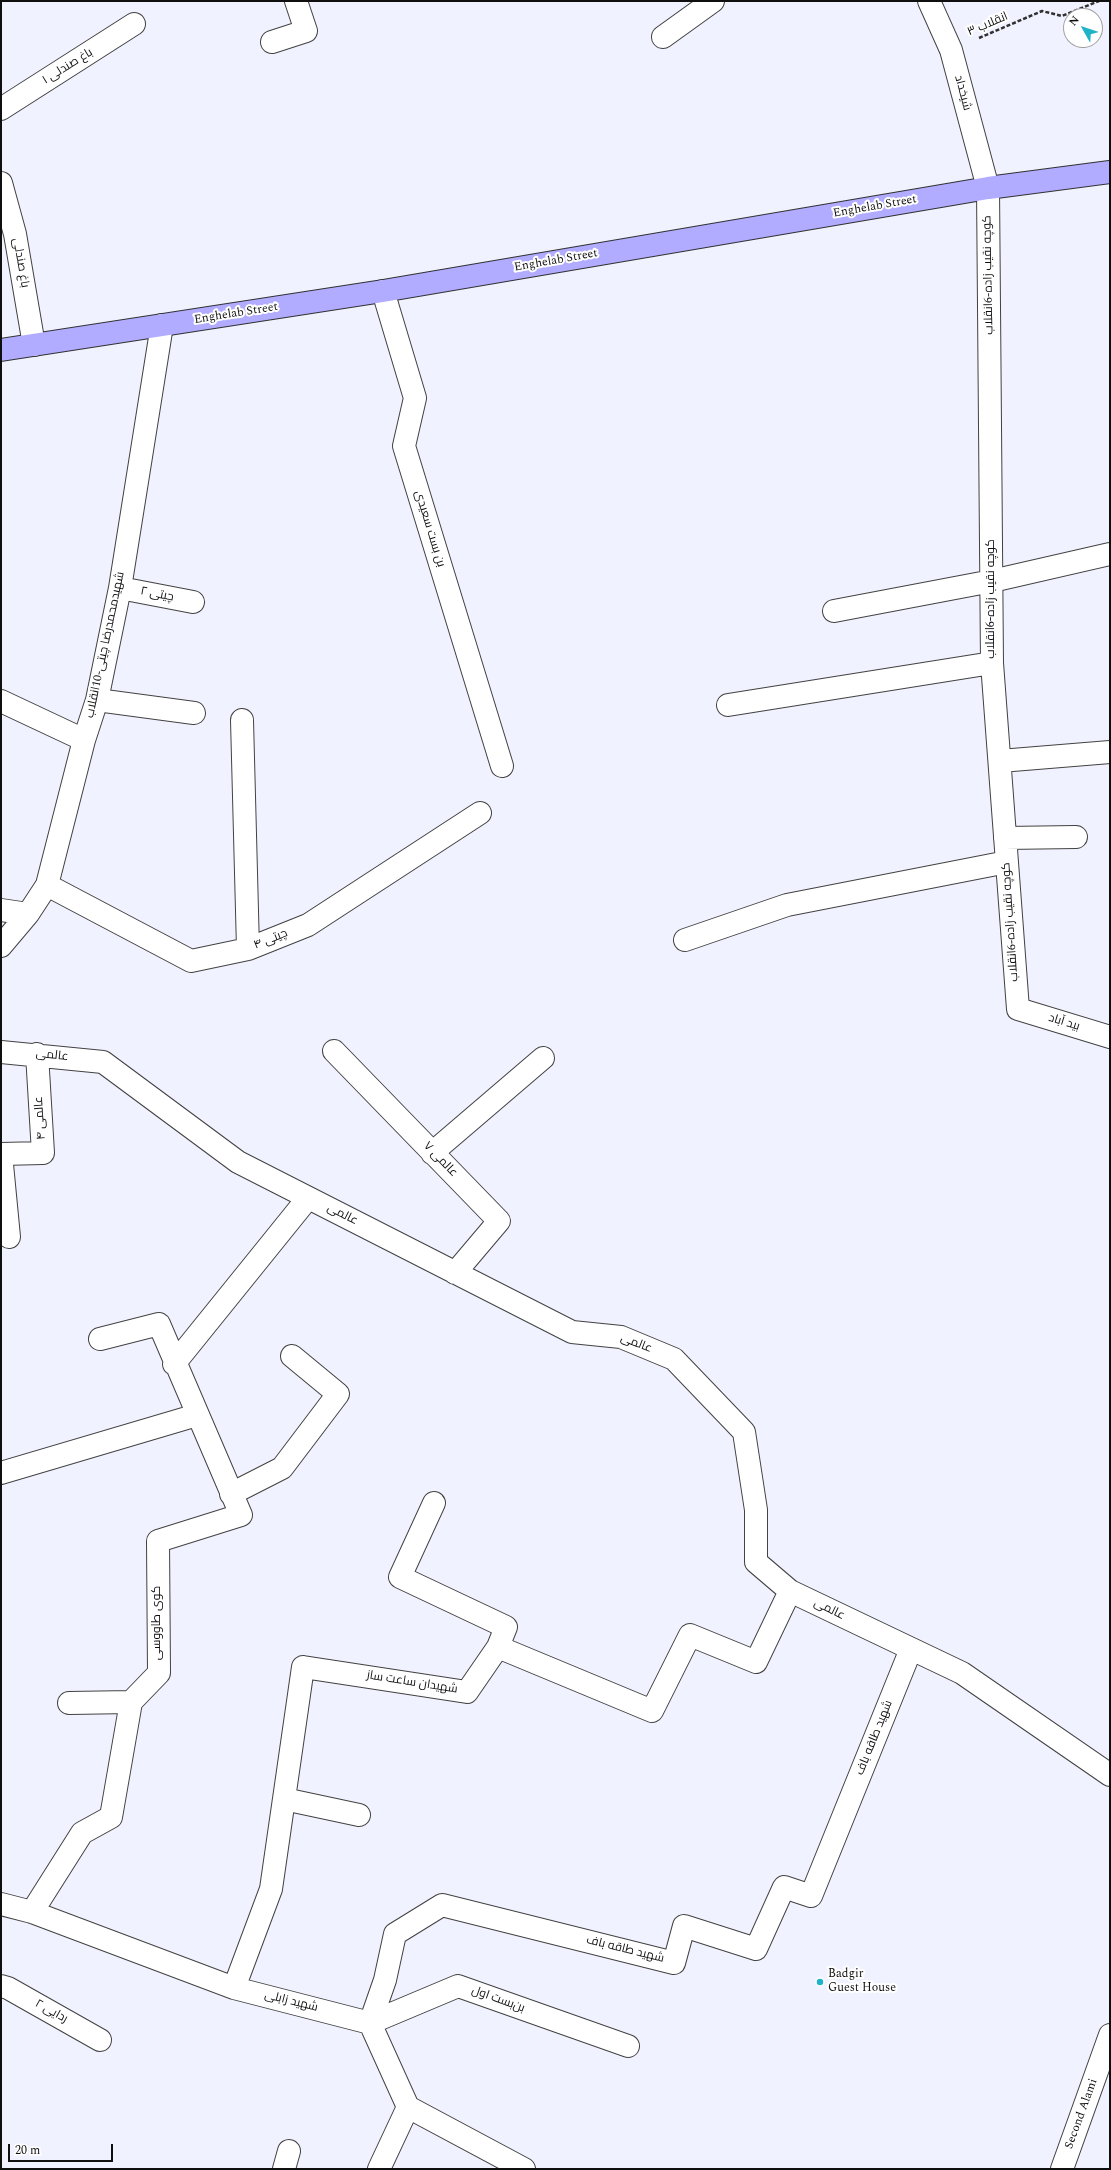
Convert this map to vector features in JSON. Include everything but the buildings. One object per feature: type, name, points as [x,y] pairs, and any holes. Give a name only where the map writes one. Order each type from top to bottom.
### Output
[{"type":"main road","name":"Enghelab Street","points":[[1,350],[383,290],[988,188],[1110,172]]},
{"type":"street","points":[[272,42],[306,31],[296,1]]},
{"type":"street","points":[[663,37],[713,1]]},
{"type":"street","name":"شیخداد","points":[[929,1],[951,50],[988,188]]},
{"type":"street","name":"باغ صندلی ۱","points":[[1,109],[134,24]]},
{"type":"street","name":"باغ صندلی","points":[[1,183],[15,234],[34,345]]},
{"type":"street","name":"کوچه نقیب زاده-6انقلاب","points":[[988,188],[992,663],[1018,1009]]},
{"type":"street","name":"بن بست سعیدی","points":[[383,290],[415,398],[404,446],[502,766]]},
{"type":"street","name":"شهیدمحمدرضا چیتی-10انقلاب","points":[[1,946],[28,914],[47,885],[84,740],[97,700],[120,588],[162,325]]},
{"type":"street","points":[[834,611],[992,580],[1110,554]]},
{"type":"street","name":"چیتی ۲","points":[[120,588],[193,602]]},
{"type":"street","points":[[728,705],[992,663]]},
{"type":"street","points":[[97,700],[194,713]]},
{"type":"street","points":[[1,701],[84,740]]},
{"type":"street","points":[[242,720],[248,949]]},
{"type":"street","points":[[1000,761],[1110,752]]},
{"type":"street","name":"چیتی ۴","points":[[47,885],[191,961],[248,949],[308,925],[480,813]]},
{"type":"street","points":[[1005,838],[1076,837]]},
{"type":"street","points":[[685,940],[787,905],[1007,862]]},
{"type":"street","points":[[1,910],[28,914]]},
{"type":"street","name":"بید آباد","points":[[1018,1009],[1110,1037]]},
{"type":"street","name":"عالمی ۷","points":[[334,1050],[499,1221],[455,1273]]},
{"type":"street","name":"عالمی","points":[[1,1052],[37,1054],[103,1062],[238,1162],[572,1332],[621,1337],[674,1360],[744,1432],[756,1510],[756,1562],[790,1591],[962,1673],[1110,1775]]},
{"type":"street","name":"عالمی ۴","points":[[9,1237],[2,1154],[43,1153],[37,1054]]},
{"type":"street","points":[[432,1152],[543,1058]]},
{"type":"street","points":[[174,1364],[308,1198]]},
{"type":"street","name":"کوی طاووسی","points":[[100,1340],[158,1324],[240,1515],[158,1541],[159,1673],[131,1702]]},
{"type":"street","points":[[231,1494],[282,1468],[338,1394],[292,1356]]},
{"type":"street","points":[[1,1473],[197,1415]]},
{"type":"street","points":[[434,1503],[400,1577],[506,1627],[498,1647],[652,1711],[690,1635],[756,1662],[790,1591]]},
{"type":"street","name":"شهیدان ساعت ساز","points":[[234,1988],[271,1889],[303,1667],[467,1692],[498,1647]]},
{"type":"street","name":"شهید طاقه باف","points":[[370,2023],[384,1980],[395,1934],[442,1905],[674,1963],[684,1926],[756,1949],[784,1887],[810,1896],[911,1649]]},
{"type":"street","points":[[32,1912],[82,1833],[111,1817],[131,1702],[70,1703]]},
{"type":"street","points":[[284,1799],[359,1815]]},
{"type":"street","name":"شهید زابلی","points":[[1,1904],[32,1912],[234,1988],[370,2023]]},
{"type":"street","name":"ردایی ۲","points":[[1,1986],[8,1988],[100,2040]]},
{"type":"street","name":"بن‌بست اول","points":[[370,2023],[458,1986],[628,2046]]},
{"type":"street","points":[[370,2023],[408,2107],[524,2169]]},
{"type":"street","name":"Second Alami","points":[[1062,2169],[1110,2035]]},
{"type":"street","points":[[379,2169],[408,2107]]},
{"type":"path","name":"انقلاب ۳","points":[[951,50],[1042,11],[1062,16],[1099,1]]},
{"type":"place","name":"Badgir Guest House","points":[[820,1982]]}]
